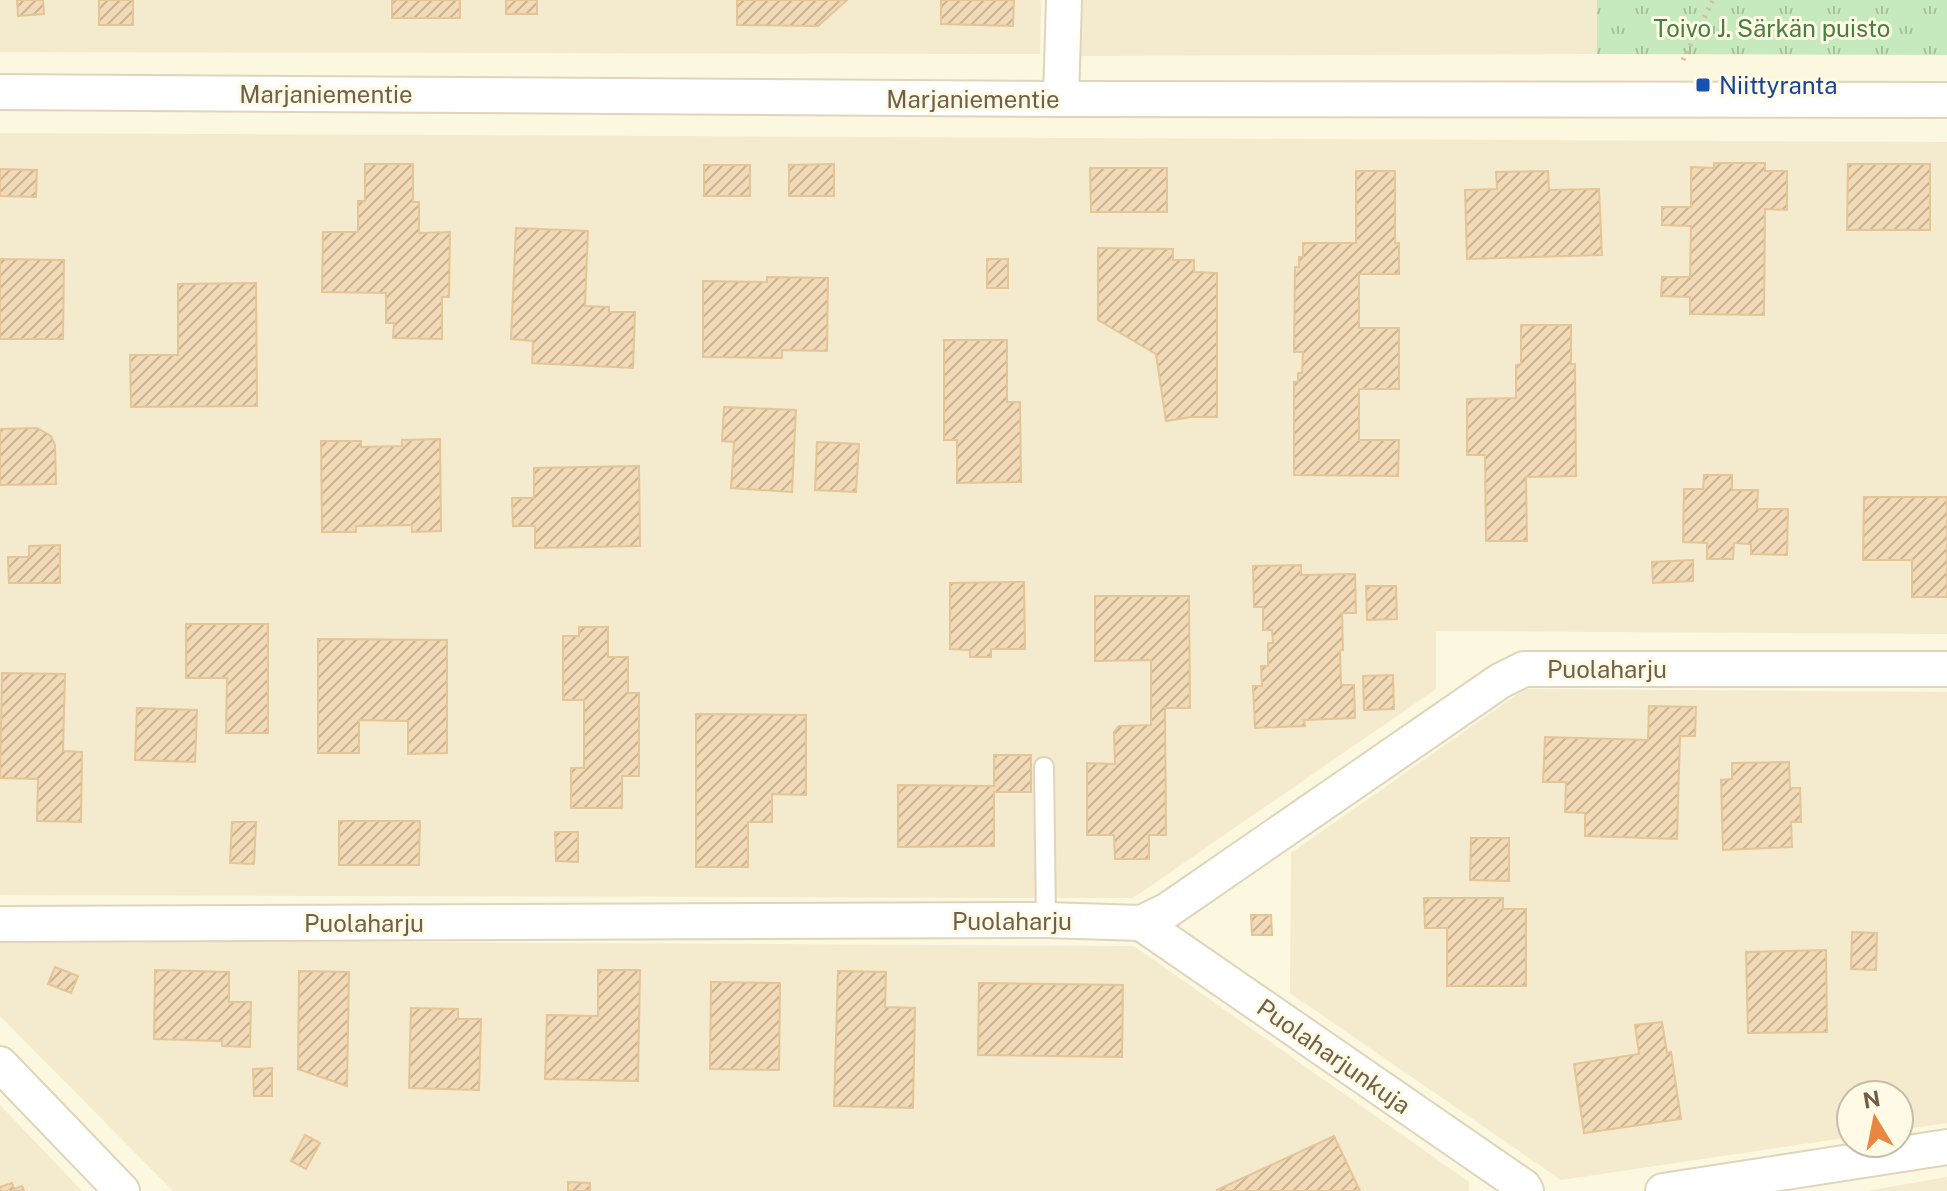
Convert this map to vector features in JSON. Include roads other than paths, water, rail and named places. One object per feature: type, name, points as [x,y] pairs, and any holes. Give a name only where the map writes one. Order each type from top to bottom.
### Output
[{"type":"street","points":[[1061,99],[1064,0]]},
{"type":"street","name":"Marjaniementie","points":[[0,92],[1061,99],[1947,100]]},
{"type":"street","name":"Puolaharju","points":[[0,924],[1046,920],[1141,923],[1168,910],[1500,681],[1524,669],[1947,669]]},
{"type":"street","name":"Puolaharjunkuja","points":[[1141,923],[1526,1191]]},
{"type":"street","points":[[0,1064],[122,1191]]},
{"type":"street","points":[[1663,1191],[1947,1147]]},
{"type":"lane","points":[[1044,767],[1046,920]]},
{"type":"place","name":"Niittyranta","points":[[1703,85]]},
{"type":"park label","name":"Toivo J. Särkän puisto","points":[[1772,28]]}]
